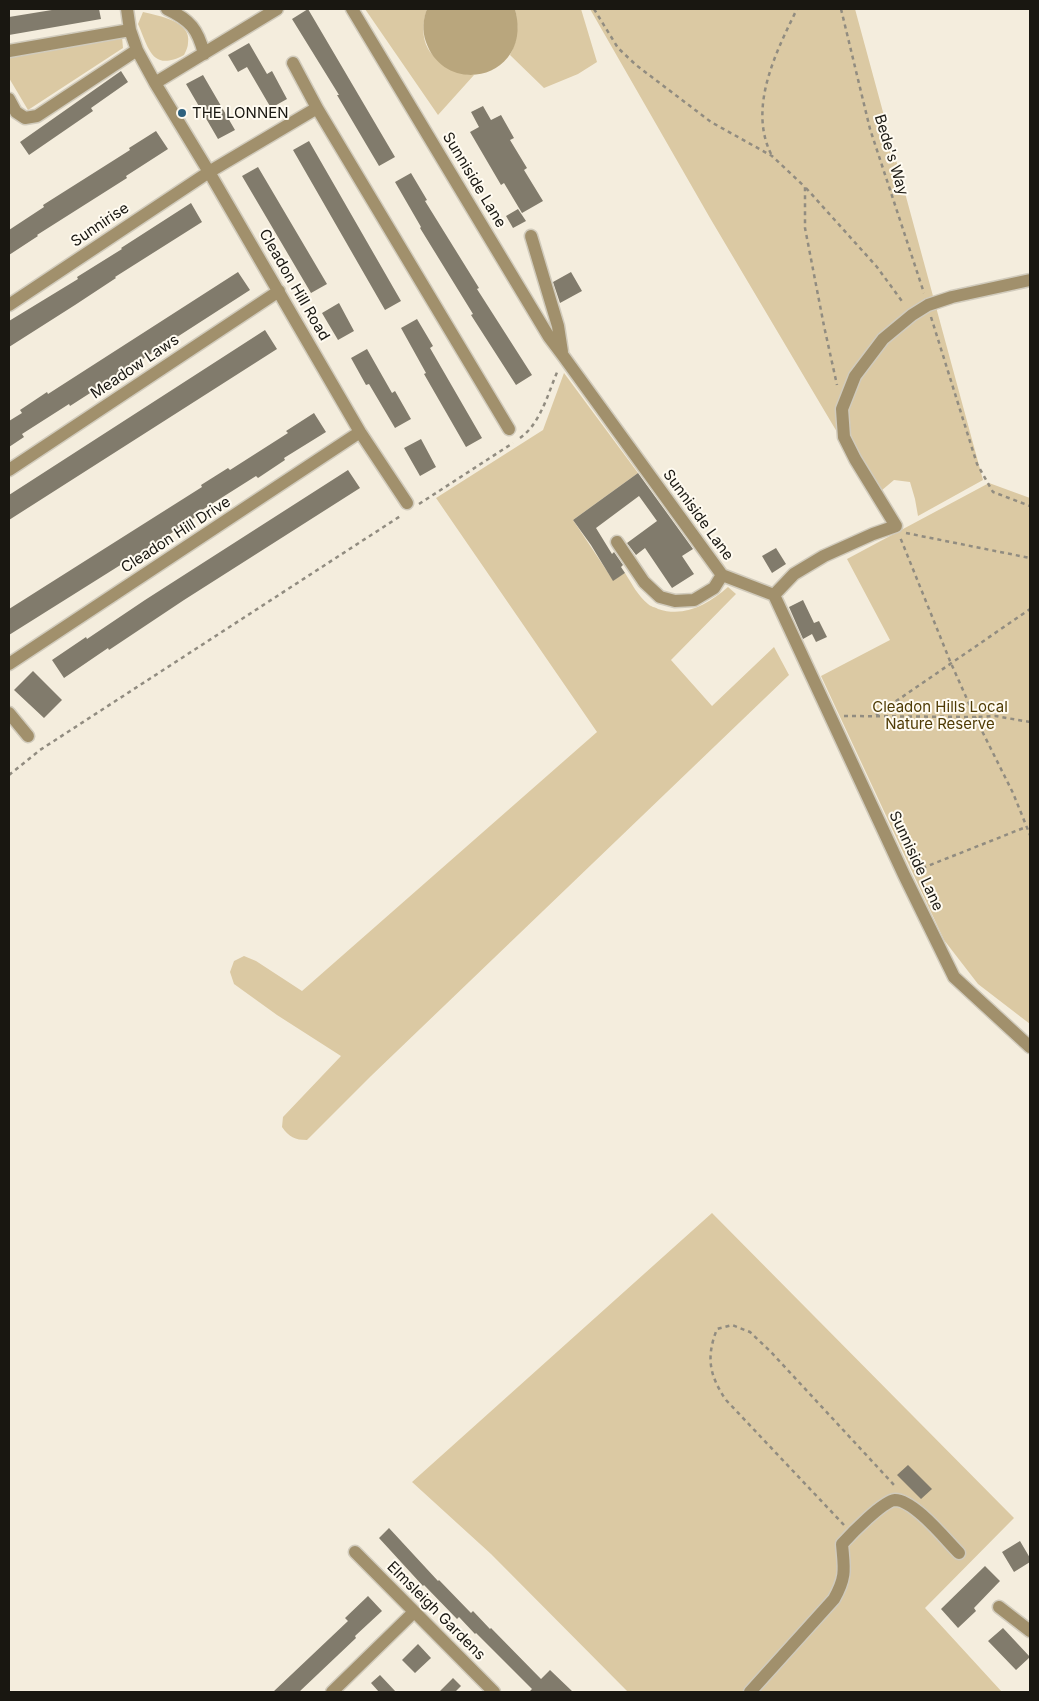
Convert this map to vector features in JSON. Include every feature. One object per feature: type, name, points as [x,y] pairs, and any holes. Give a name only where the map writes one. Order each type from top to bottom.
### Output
[{"type":"street","points":[[127,9],[130,30],[137,50],[156,83],[277,9]]},
{"type":"street","points":[[167,9],[183,16],[191,24],[201,39],[204,54]]},
{"type":"street","name":"Sunniside Lane","points":[[352,9],[563,356],[722,575],[774,595],[904,875],[954,976],[1030,1047]]},
{"type":"street","points":[[9,51],[130,30]]},
{"type":"street","points":[[9,99],[16,112],[25,118],[37,116],[137,50]]},
{"type":"street","points":[[293,63],[316,108],[509,429]]},
{"type":"street","name":"Cleadon Hill Road","points":[[156,83],[360,432],[409,507]]},
{"type":"street","name":"Sunnirise","points":[[9,305],[209,172],[316,108]]},
{"type":"street","points":[[531,236],[558,326],[563,356]]},
{"type":"street","points":[[774,595],[794,574],[824,556],[896,526],[855,459],[844,437],[842,409],[855,376],[883,338],[928,305],[952,297],[1030,280]]},
{"type":"street","name":"Meadow Laws","points":[[9,470],[279,291]]},
{"type":"street","name":"Cleadon Hill Drive","points":[[9,664],[360,432]]},
{"type":"street","points":[[616,542],[644,582],[660,597],[675,601],[694,600],[714,588],[722,575]]},
{"type":"street","points":[[9,713],[28,736]]},
{"type":"street","points":[[750,1692],[834,1599],[842,1586],[844,1570],[842,1544],[886,1503],[897,1496],[919,1512],[959,1553]]},
{"type":"street","name":"Elmsleigh Gardens","points":[[355,1552],[494,1692]]},
{"type":"street","points":[[1000,1607],[1030,1631]]},
{"type":"street","points":[[332,1692],[414,1612]]},
{"type":"path","points":[[594,9],[618,48],[636,65],[711,122],[772,156],[805,187],[877,267],[912,315]]},
{"type":"path","points":[[772,156],[766,142],[761,114],[766,86],[778,49],[797,9]]},
{"type":"path","name":"Bede's Way","points":[[841,9],[870,129],[928,305],[977,464],[993,492],[1030,506]]},
{"type":"path","points":[[805,187],[805,228],[842,409]]},
{"type":"path","points":[[9,775],[40,750],[409,507],[528,432],[535,424],[563,356]]},
{"type":"path","points":[[896,526],[898,532],[1030,558]]},
{"type":"path","points":[[896,526],[951,664],[1030,835]]},
{"type":"path","points":[[874,716],[1030,609]]},
{"type":"path","points":[[830,716],[995,716],[1030,722]]},
{"type":"path","points":[[904,875],[1027,827]]},
{"type":"path","points":[[852,1534],[726,1400],[716,1386],[711,1367],[710,1346],[718,1328],[732,1325],[750,1332],[770,1352],[897,1496]]},
{"type":"green space","points":[[365,9],[427,9],[424,20],[424,38],[428,49],[440,60],[458,71],[474,75],[438,115]]},
{"type":"green space","points":[[515,9],[581,9],[597,62],[578,74],[544,88],[510,55],[517,32]]},
{"type":"green space","points":[[590,9],[855,9],[983,480],[918,516],[910,482],[894,480],[875,496],[710,218]]},
{"type":"green space","points":[[143,12],[173,21],[185,29],[188,43],[184,55],[165,61],[153,55],[138,24]]},
{"type":"green space","points":[[122,37],[123,48],[28,110],[9,78],[9,56]]},
{"type":"green space","points":[[564,373],[638,473],[573,520],[613,580],[625,573],[644,601],[658,609],[668,611],[678,612],[696,608],[728,587],[736,594],[671,660],[712,706],[774,647],[789,675],[371,1076],[307,1140],[296,1139],[290,1136],[282,1127],[283,1117],[341,1056],[277,1015],[234,984],[230,972],[234,961],[244,956],[256,961],[302,991],[597,732],[436,498],[543,430]]},
{"type":"green space","name":"Cleadon Hills Local Nature Reserve","points":[[989,483],[1030,498],[1030,1024],[978,984],[944,940],[821,676],[890,640],[847,559]]},
{"type":"green space","points":[[712,1213],[1014,1518],[925,1608],[1002,1692],[628,1692],[491,1554],[412,1482]]},
{"type":"shaded area","points":[[427,9],[515,9],[517,33],[512,51],[500,65],[485,73],[468,75],[451,71],[436,60],[426,42],[424,25]]},
{"type":"building","points":[[58,9],[99,9],[101,19],[9,35],[9,17]]},
{"type":"building","points":[[308,9],[395,157],[379,166],[337,95],[339,95],[292,19]]},
{"type":"building","points":[[249,43],[267,74],[272,71],[287,99],[271,108],[247,67],[238,72],[228,55]]},
{"type":"building","points":[[121,71],[128,82],[91,108],[93,111],[29,155],[20,142]]},
{"type":"building","points":[[203,75],[235,130],[218,139],[186,84]]},
{"type":"building","points":[[483,106],[491,120],[501,115],[514,138],[510,140],[527,168],[524,170],[543,201],[522,213],[504,183],[501,185],[470,132],[479,127],[471,112]]},
{"type":"building","points":[[156,131],[168,149],[9,255],[9,230],[44,207],[43,205],[130,150],[129,148]]},
{"type":"building","points":[[309,141],[401,301],[385,310],[293,150]]},
{"type":"building","points":[[258,167],[327,284],[311,293],[242,176]]},
{"type":"building","points":[[411,173],[427,200],[425,201],[479,288],[477,289],[532,375],[516,385],[471,315],[473,314],[420,228],[395,182]]},
{"type":"building","points":[[191,203],[202,222],[9,347],[9,321],[78,279],[77,277]]},
{"type":"building","points":[[518,209],[526,221],[513,228],[506,216]]},
{"type":"building","points":[[238,272],[250,290],[70,406],[69,404],[22,434],[24,437],[9,447],[9,421],[22,413],[20,410]]},
{"type":"building","points":[[571,272],[582,291],[560,303],[553,282]]},
{"type":"building","points":[[339,303],[354,331],[338,340],[322,313]]},
{"type":"building","points":[[417,319],[433,346],[430,348],[482,438],[466,447],[424,374],[426,373],[401,328]]},
{"type":"building","points":[[265,330],[277,349],[9,520],[9,495]]},
{"type":"building","points":[[367,349],[392,393],[395,391],[411,419],[395,428],[369,384],[366,385],[351,358]]},
{"type":"building","points":[[314,413],[326,432],[284,458],[285,460],[258,478],[256,476],[199,512],[200,514],[173,532],[9,635],[9,609],[202,487],[201,485],[228,468],[230,470],[288,433],[286,431]]},
{"type":"building","points":[[421,439],[436,467],[420,476],[404,448]]},
{"type":"building","points":[[348,470],[360,488],[64,678],[52,660]]},
{"type":"building","points":[[638,473],[693,549],[682,556],[694,574],[672,588],[645,548],[636,555],[627,543],[657,521],[639,496],[596,528],[612,554],[614,552],[623,565],[621,567],[625,573],[613,581],[573,520]]},
{"type":"building","points":[[776,548],[786,564],[772,573],[762,556]]},
{"type":"building","points":[[803,600],[814,623],[819,621],[827,637],[816,642],[812,634],[803,639],[789,607]]},
{"type":"building","points":[[33,671],[62,700],[44,718],[14,690]]},
{"type":"building","points":[[908,1465],[932,1489],[921,1499],[897,1475]]},
{"type":"building","points":[[389,1528],[438,1581],[471,1613],[473,1611],[491,1628],[541,1679],[550,1670],[573,1692],[529,1692],[532,1689],[476,1633],[459,1617],[457,1619],[423,1586],[379,1538]]},
{"type":"building","points":[[1020,1541],[1030,1558],[1030,1562],[1014,1572],[1002,1552]]},
{"type":"building","points":[[985,1566],[1000,1581],[974,1608],[976,1611],[958,1628],[941,1609]]},
{"type":"building","points":[[368,1596],[382,1611],[355,1636],[356,1638],[299,1692],[273,1692],[348,1621],[345,1618]]},
{"type":"building","points":[[1003,1628],[1030,1657],[1016,1670],[988,1641]]},
{"type":"building","points":[[418,1644],[431,1658],[415,1673],[402,1660]]},
{"type":"building","points":[[380,1675],[396,1692],[379,1692],[371,1683]]},
{"type":"building","points":[[453,1678],[461,1686],[455,1692],[439,1692]]},
{"type":"place","name":"THE LONNEN","points":[[182,113]]}]
